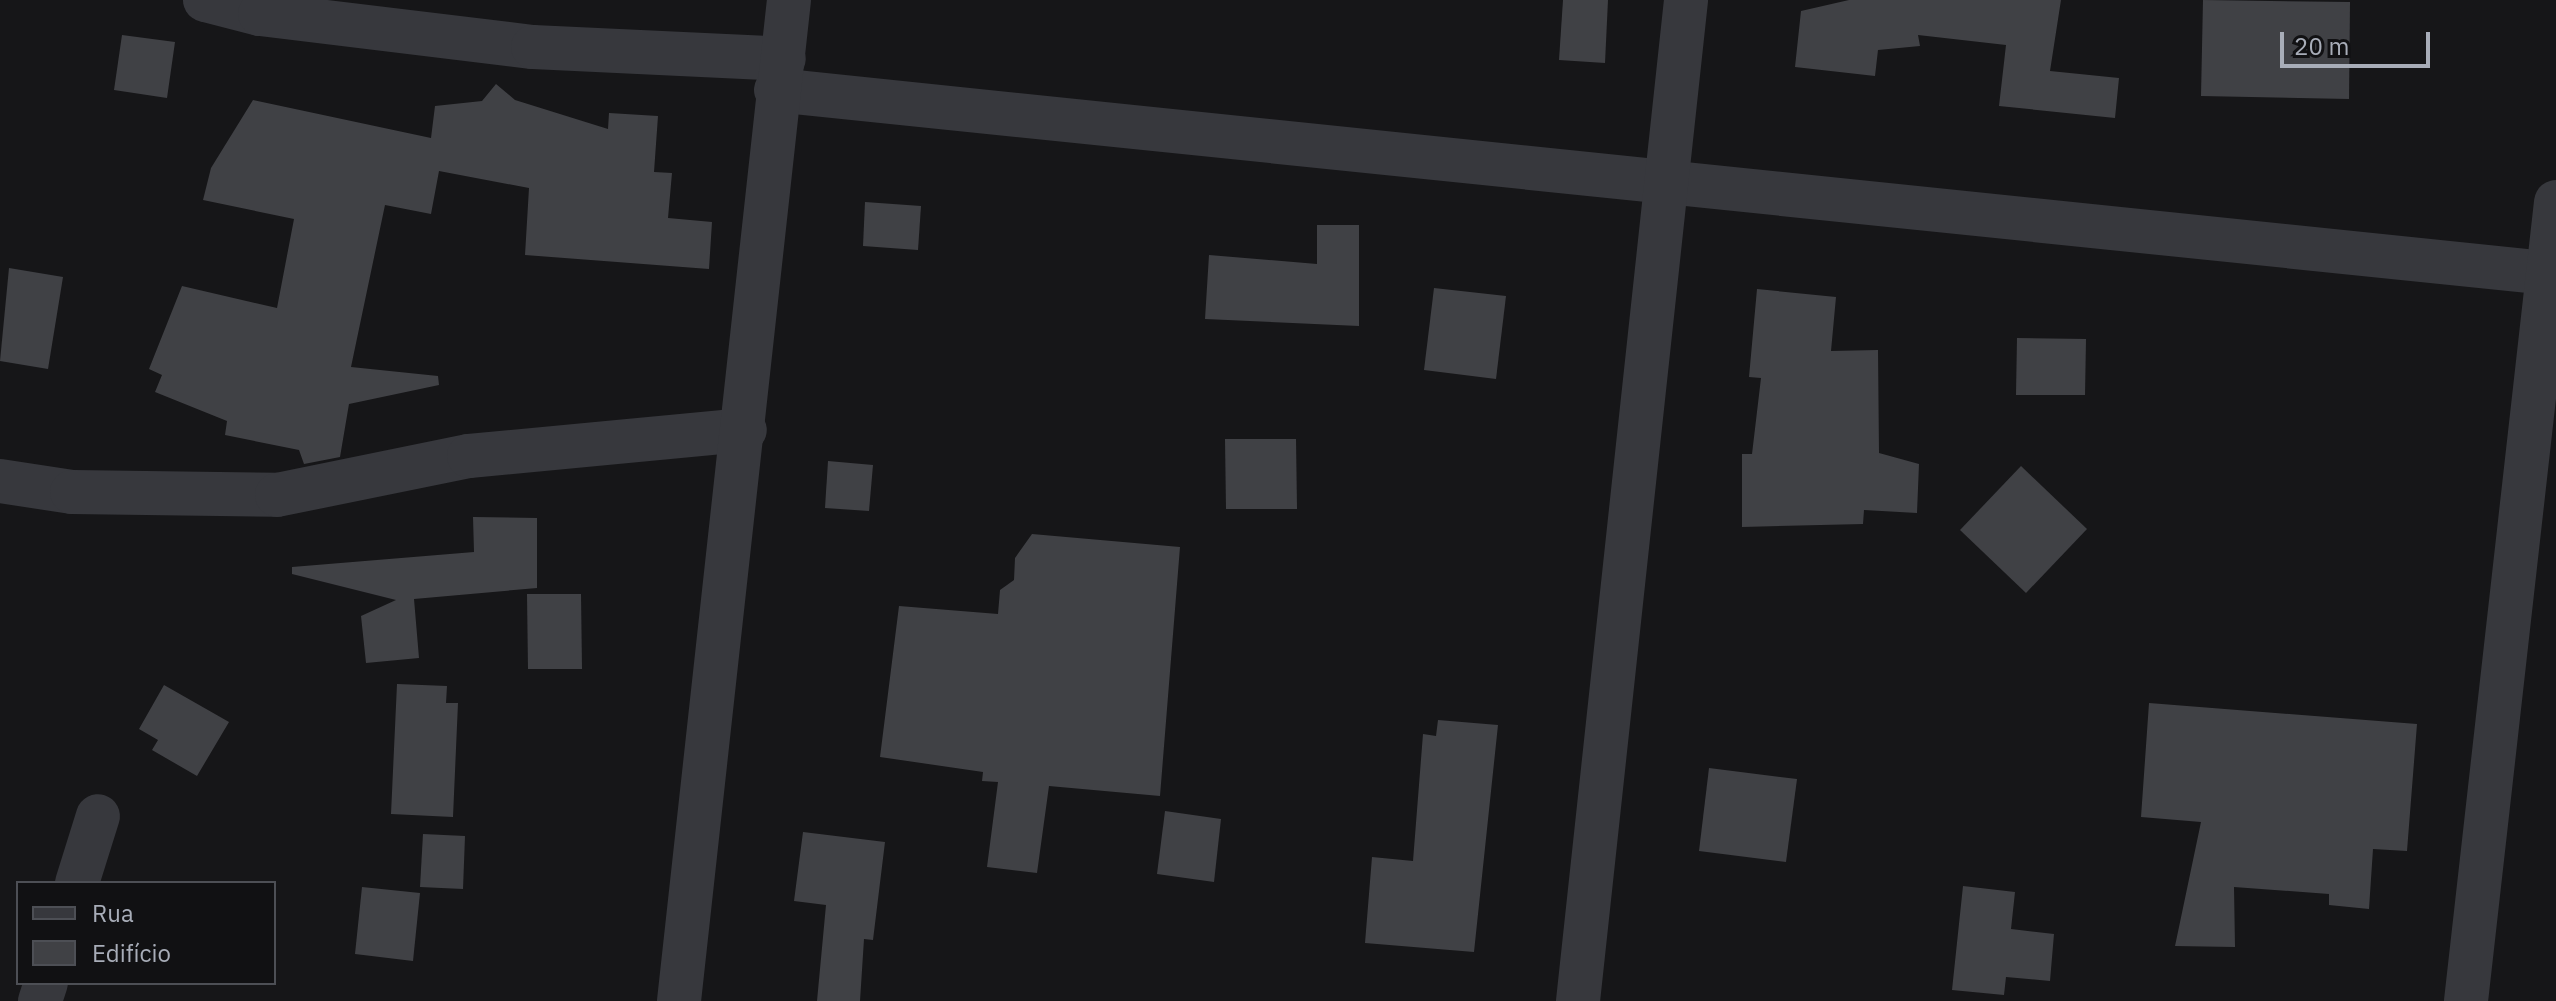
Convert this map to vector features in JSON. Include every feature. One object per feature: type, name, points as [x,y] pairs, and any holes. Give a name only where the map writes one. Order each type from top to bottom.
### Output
[{"type":"street","points":[[205,0],[533,47],[780,74],[1666,183],[2554,274]]},
{"type":"street","points":[[679,1001],[745,430],[789,0]]},
{"type":"street","points":[[1578,1001],[1686,0]]},
{"type":"street","points":[[2466,1001],[2554,274],[2556,202]]},
{"type":"street","points":[[0,481],[72,492],[277,495],[469,456],[745,430]]},
{"type":"street","points":[[78,881],[98,816]]},
{"type":"building","points":[[1563,0],[1608,0],[1605,63],[1559,60]]},
{"type":"building","points":[[1849,0],[2061,0],[2050,71],[2119,78],[2115,118],[1999,106],[2006,45],[1918,35],[1920,46],[1878,50],[1875,76],[1795,67],[1801,11]]},
{"type":"building","points":[[2203,0],[2350,2],[2349,99],[2201,96]]},
{"type":"building","points":[[122,35],[175,42],[167,98],[114,90]]},
{"type":"building","points":[[496,84],[515,100],[608,129],[609,113],[658,116],[654,172],[672,173],[668,218],[712,222],[709,269],[525,255],[529,188],[439,171],[431,214],[385,205],[351,367],[438,376],[439,385],[349,404],[340,457],[304,464],[299,450],[225,435],[227,421],[155,392],[162,375],[149,369],[182,286],[277,308],[294,219],[203,200],[211,168],[253,100],[431,138],[435,106],[482,101]]},
{"type":"building","points":[[865,202],[921,206],[918,250],[863,246]]},
{"type":"building","points":[[1317,225],[1359,225],[1359,326],[1205,319],[1209,255],[1317,264]]},
{"type":"building","points":[[9,268],[63,277],[48,369],[0,361]]},
{"type":"building","points":[[1434,288],[1506,296],[1496,379],[1424,370]]},
{"type":"building","points":[[1757,289],[1836,297],[1831,351],[1878,350],[1879,453],[1919,464],[1917,513],[1864,510],[1863,524],[1742,527],[1742,454],[1752,454],[1761,378],[1749,377]]},
{"type":"building","points":[[2017,338],[2086,339],[2085,395],[2016,395]]},
{"type":"building","points":[[1225,439],[1296,439],[1297,509],[1226,509]]},
{"type":"building","points":[[828,461],[873,465],[869,511],[825,508]]},
{"type":"building","points":[[2021,466],[2087,529],[2026,593],[1960,530]]},
{"type":"building","points":[[473,517],[537,518],[537,588],[414,599],[419,658],[366,663],[361,616],[396,600],[292,574],[292,567],[474,552]]},
{"type":"building","points":[[1032,534],[1180,547],[1160,796],[1049,786],[1037,873],[987,867],[998,782],[982,781],[983,772],[880,757],[899,606],[998,614],[1000,590],[1014,580],[1015,558]]},
{"type":"building","points":[[527,594],[581,594],[582,669],[528,669]]},
{"type":"building","points":[[397,684],[447,686],[446,703],[458,703],[453,817],[391,814]]},
{"type":"building","points":[[164,685],[229,722],[197,776],[152,750],[158,740],[139,729]]},
{"type":"building","points":[[2149,703],[2417,724],[2407,851],[2373,849],[2369,909],[2329,905],[2329,894],[2234,887],[2235,947],[2175,946],[2201,822],[2141,817]]},
{"type":"building","points":[[1438,720],[1498,725],[1474,952],[1365,943],[1372,857],[1413,861],[1423,734],[1436,736]]},
{"type":"building","points":[[1709,768],[1797,779],[1786,862],[1699,851]]},
{"type":"building","points":[[1165,811],[1221,819],[1214,882],[1157,874]]},
{"type":"building","points":[[803,832],[885,842],[873,940],[864,939],[860,1001],[817,1001],[826,905],[794,901]]},
{"type":"building","points":[[423,834],[465,836],[463,889],[420,887]]},
{"type":"building","points":[[1963,886],[2015,892],[2011,929],[2054,934],[2050,981],[2006,977],[2004,995],[1952,990]]},
{"type":"building","points":[[362,887],[420,893],[413,961],[355,954]]}]
